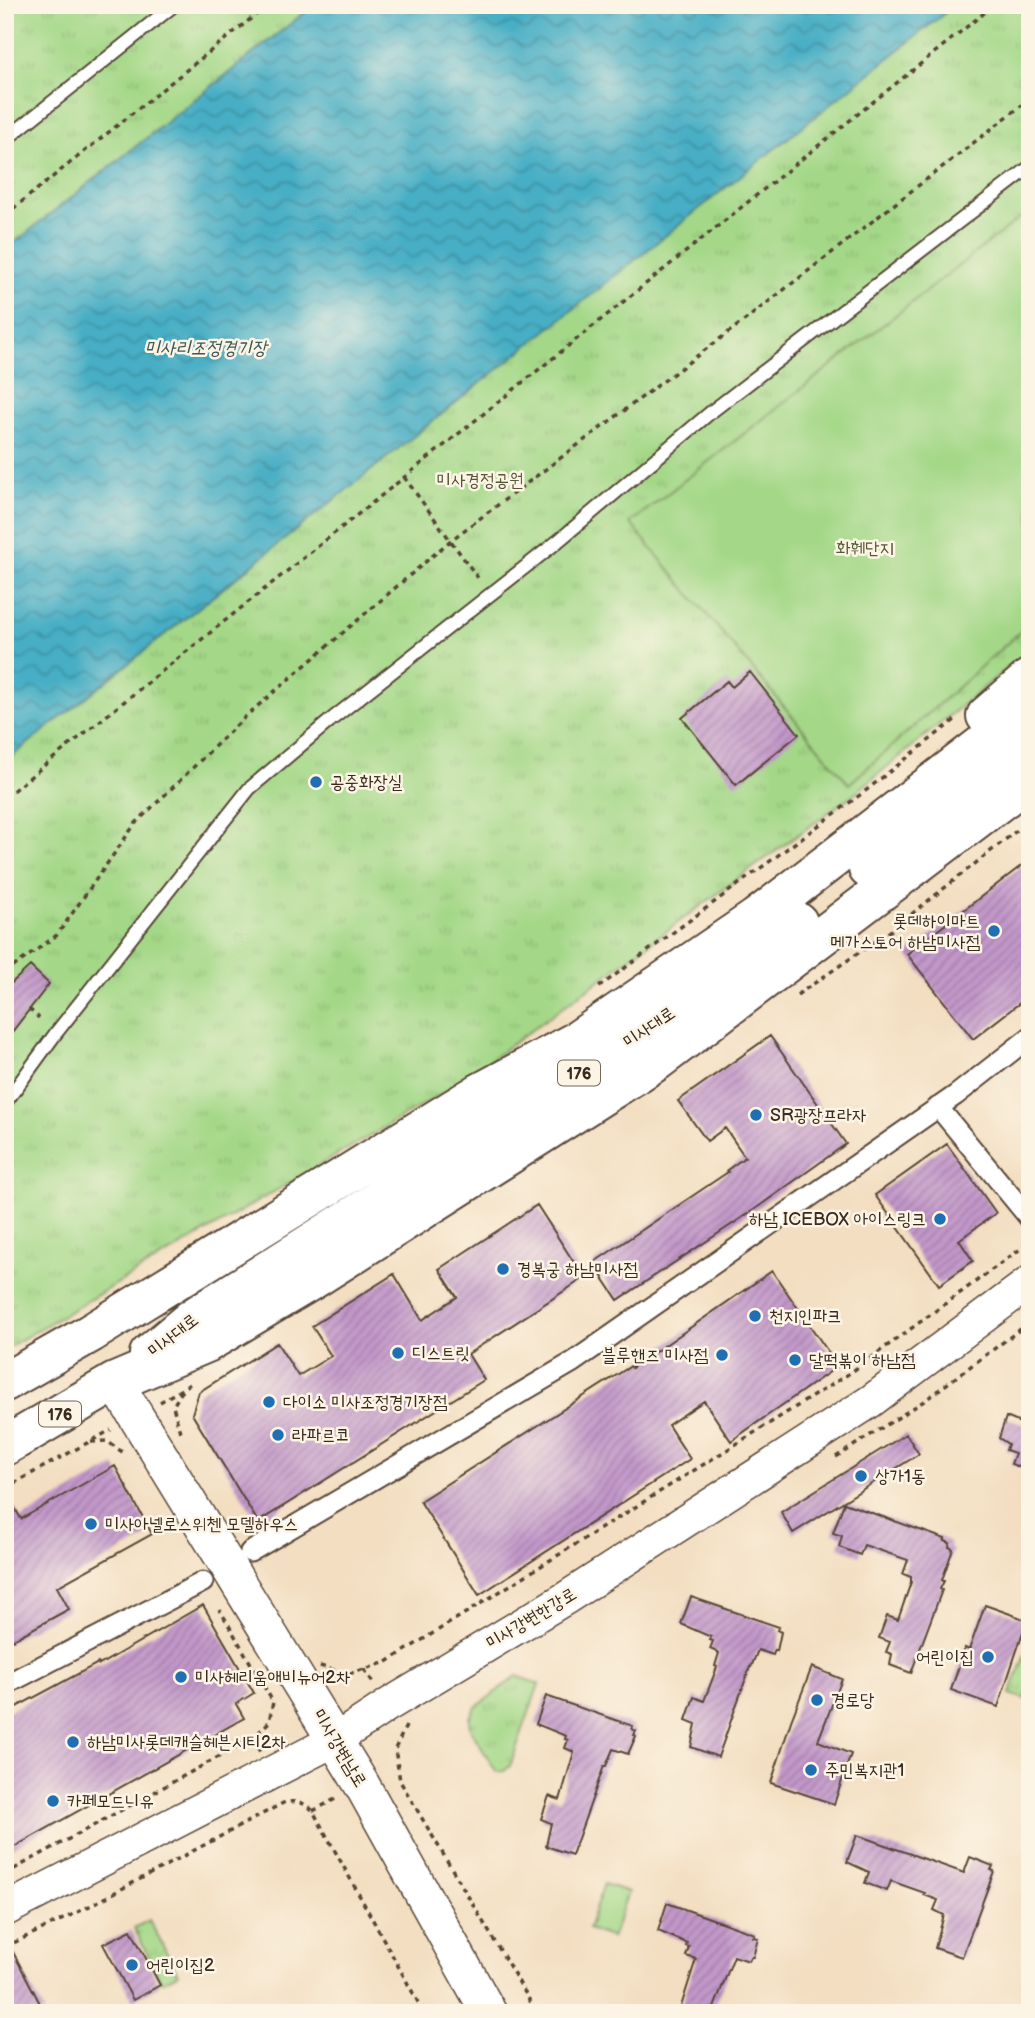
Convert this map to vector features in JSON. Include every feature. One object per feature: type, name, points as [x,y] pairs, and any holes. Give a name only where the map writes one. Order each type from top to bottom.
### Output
[{"type":"main road","name":"미사대로","points":[[479,1093],[529,1051],[709,925],[972,727],[1030,678]]},
{"type":"main road","name":"미사대로","points":[[5,1382],[91,1333],[479,1093],[576,1041],[756,918],[1030,708]]},
{"type":"main road","name":"미사대로","points":[[115,1382],[192,1318],[669,1013],[780,936],[1030,744]]},
{"type":"main road","name":"미사대로","points":[[5,1446],[115,1382],[207,1343],[314,1279],[656,1061],[1030,779]]},
{"type":"main road","name":"미사강변남로","points":[[115,1382],[335,1740],[489,2013]]},
{"type":"street","points":[[250,1552],[573,1362],[938,1107],[1030,1037]]},
{"type":"street","points":[[938,1107],[1030,1219]]},
{"type":"street","name":"미사강변한강로","points":[[5,1910],[335,1740],[388,1704],[566,1598],[871,1401],[1030,1282]]},
{"type":"street","points":[[5,1685],[203,1581]]},
{"type":"lane","points":[[5,140],[174,5]]},
{"type":"lane","points":[[5,1102],[160,899],[250,789],[332,719],[491,596],[711,412],[1030,167]]},
{"type":"path","points":[[5,215],[268,5]]},
{"type":"path","points":[[5,797],[994,5]]},
{"type":"path","points":[[1016,5],[1030,22]]},
{"type":"path","points":[[5,973],[57,935],[135,824],[246,716],[450,540],[745,320],[1030,99]]},
{"type":"path","points":[[404,477],[478,578]]},
{"type":"path","points":[[598,988],[864,792],[956,719]]},
{"type":"path","points":[[29,1009],[39,1017]]},
{"type":"path","points":[[334,1670],[348,1674],[387,1662],[849,1373],[1030,1242]]},
{"type":"path","points":[[180,1430],[173,1406],[184,1388]]},
{"type":"path","points":[[5,1488],[90,1442],[107,1441],[127,1456]]},
{"type":"path","points":[[5,1874],[253,1738],[269,1722],[273,1702]]},
{"type":"path","points":[[404,1728],[395,1749],[400,1781],[537,2013]]},
{"type":"path","points":[[5,1947],[82,1910],[285,1802],[296,1801],[307,1804],[313,1811],[425,2013]]},
{"type":"green space","name":"미사경정공원","points":[[5,5],[1030,5],[1030,650],[855,793],[455,1086],[5,1349]]},
{"type":"green space","name":"화훼단지","points":[[1030,210],[1030,623],[849,784],[630,523]]},
{"type":"green space","points":[[1030,1641],[1030,1685],[1025,1699],[1010,1694]]},
{"type":"green space","points":[[517,1676],[539,1684],[510,1766],[503,1772],[496,1771],[470,1729],[469,1719],[475,1708]]},
{"type":"green space","points":[[604,1884],[628,1892],[612,1938],[588,1929]]},
{"type":"green space","points":[[149,1920],[178,1974],[162,1982],[134,1928]]},
{"type":"water","name":"미사리조정경기장","points":[[314,5],[955,5],[5,762],[5,250]]},
{"type":"building","points":[[750,672],[799,734],[736,785],[682,718],[727,681],[732,687]]},
{"type":"building","points":[[1030,859],[1030,995],[973,1039],[907,954]]},
{"type":"building","points":[[30,966],[49,984],[5,1041],[5,989]]},
{"type":"building","name":"SR광장프라자","points":[[770,1036],[846,1144],[755,1209],[618,1300],[593,1263],[728,1172],[727,1170],[745,1157],[725,1128],[707,1141],[678,1101]]},
{"type":"building","name":"하남 ICEBOX 아이스링크","points":[[947,1144],[996,1213],[959,1240],[973,1261],[939,1285],[875,1195]]},
{"type":"building","points":[[537,1205],[584,1278],[468,1354],[484,1380],[258,1522],[192,1414],[199,1392],[277,1343],[298,1376],[331,1356],[312,1326],[394,1274],[422,1320],[457,1297],[439,1269]]},
{"type":"building","points":[[772,1271],[838,1366],[731,1441],[704,1401],[668,1425],[690,1459],[479,1595],[420,1501],[631,1366],[632,1368]]},
{"type":"building","points":[[1006,1417],[1025,1425],[1027,1419],[1030,1419],[1030,1471],[1011,1464],[1015,1453],[1006,1450],[1008,1444],[999,1438]]},
{"type":"building","name":"상가1동","points":[[906,1434],[919,1454],[793,1533],[781,1512]]},
{"type":"building","points":[[115,1466],[152,1534],[57,1587],[69,1609],[5,1644],[5,1490],[21,1519]]},
{"type":"building","points":[[844,1503],[945,1539],[953,1549],[942,1580],[942,1590],[911,1673],[890,1665],[892,1654],[886,1652],[890,1642],[879,1638],[887,1616],[898,1620],[911,1582],[911,1577],[903,1574],[908,1560],[864,1545],[860,1555],[839,1547],[842,1536],[833,1533]]},
{"type":"building","points":[[691,1597],[779,1627],[777,1630],[781,1632],[777,1651],[775,1650],[773,1655],[758,1650],[718,1757],[691,1747],[696,1724],[686,1720],[694,1697],[704,1701],[717,1667],[715,1666],[719,1653],[710,1649],[713,1641],[710,1640],[711,1637],[681,1624]]},
{"type":"building","points":[[203,1605],[254,1693],[236,1704],[244,1718],[5,1852],[5,1713],[98,1663],[99,1665]]},
{"type":"building","name":"어린이집","points":[[985,1605],[1027,1620],[998,1707],[951,1690],[965,1648],[969,1650]]},
{"type":"building","points":[[812,1667],[842,1679],[818,1741],[851,1754],[834,1804],[771,1783]]},
{"type":"building","points":[[546,1696],[633,1726],[632,1729],[636,1731],[628,1754],[613,1749],[604,1766],[572,1855],[546,1846],[551,1823],[541,1819],[549,1796],[560,1800],[574,1752],[565,1748],[568,1740],[565,1739],[566,1736],[536,1724]]},
{"type":"building","points":[[857,1835],[964,1873],[970,1857],[993,1866],[991,1870],[994,1871],[962,1957],[935,1948],[944,1915],[934,1910],[938,1900],[891,1881],[887,1891],[865,1883],[869,1872],[847,1862]]},
{"type":"building","points":[[667,1903],[755,1934],[753,1937],[758,1938],[753,1957],[749,1961],[734,1956],[712,2013],[679,2013],[696,1959],[686,1956],[689,1947],[686,1946],[687,1943],[658,1931]]},
{"type":"building","name":"어린이집2","points":[[131,1930],[160,1985],[133,2000],[103,1944]]},
{"type":"building","points":[[5,1937],[45,2013],[5,2013]]},
{"type":"place","name":"공중화장실","points":[[316,782]]},
{"type":"place","name":"롯데하이마트 메가스토어 하남미사점","points":[[994,931]]},
{"type":"place","name":"SR광장프라자","points":[[756,1115]]},
{"type":"place","name":"하남 ICEBOX 아이스링크","points":[[940,1219]]},
{"type":"place","name":"경복궁 하남미사점","points":[[503,1269]]},
{"type":"place","name":"천지인파크","points":[[755,1316]]},
{"type":"place","name":"디스트릿","points":[[398,1353]]},
{"type":"place","name":"블루핸즈 미사점","points":[[722,1355]]},
{"type":"place","name":"달떡볶이 하남점","points":[[795,1360]]},
{"type":"place","name":"다이소 미사조정경기장점","points":[[269,1402]]},
{"type":"place","name":"라파르코","points":[[278,1435]]},
{"type":"place","name":"상가1동","points":[[861,1476]]},
{"type":"place","name":"미사아넬로스위첸 모델하우스","points":[[91,1524]]},
{"type":"place","name":"어린이집","points":[[988,1657]]},
{"type":"place","name":"미사헤리움애비뉴어2차","points":[[181,1677]]},
{"type":"place","name":"경로당","points":[[817,1700]]},
{"type":"place","name":"하남미사롯데캐슬헤븐시티2차","points":[[73,1742]]},
{"type":"place","name":"주민복지관1","points":[[811,1770]]},
{"type":"place","name":"카페모드니유","points":[[53,1801]]},
{"type":"place","name":"어린이집2","points":[[132,1965]]}]
